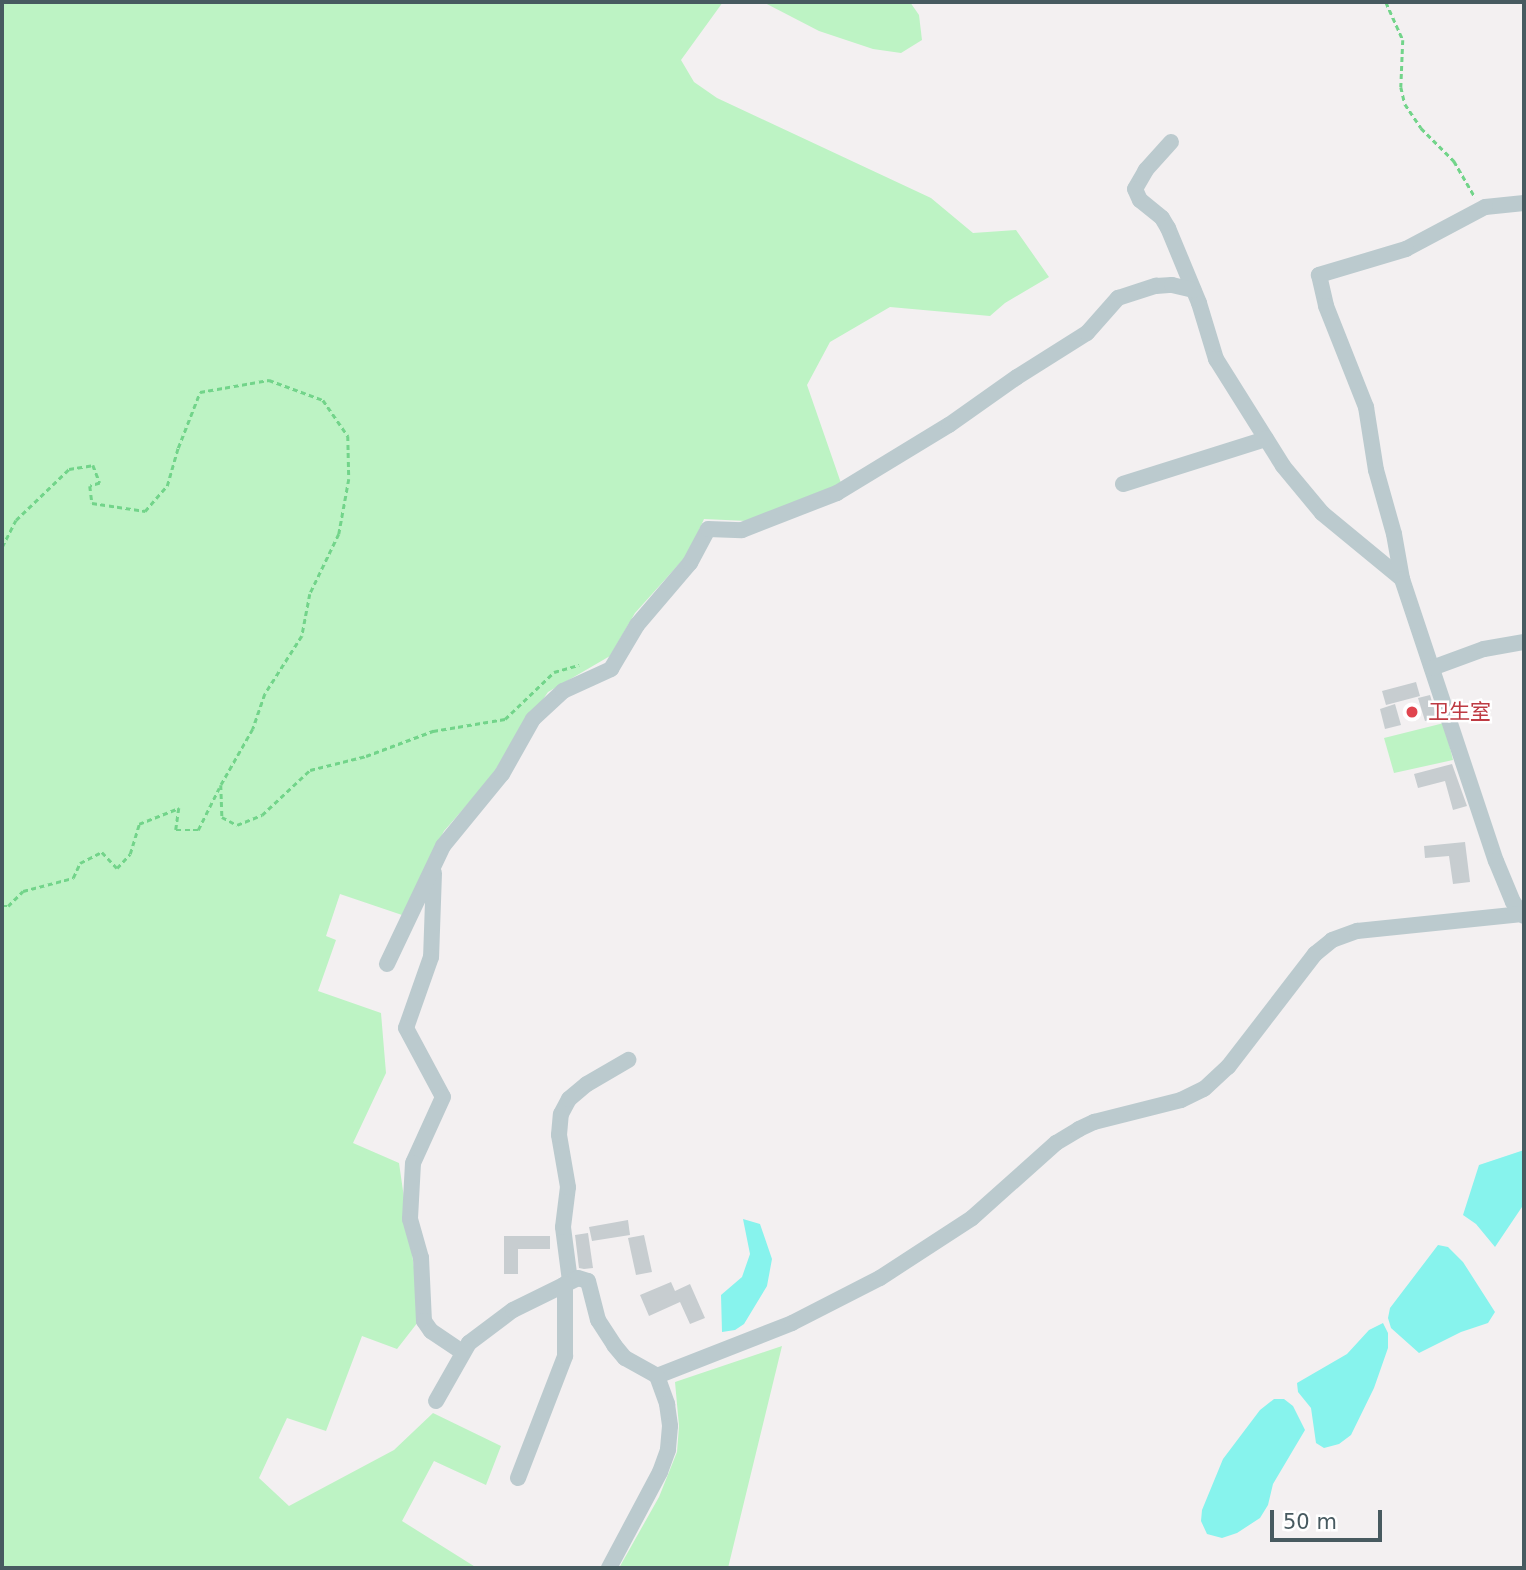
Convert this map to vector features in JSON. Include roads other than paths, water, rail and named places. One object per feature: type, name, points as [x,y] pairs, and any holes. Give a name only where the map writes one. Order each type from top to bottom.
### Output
[{"type":"street","points":[[1171,142],[1146,170],[1135,189],[1140,200],[1162,218],[1168,228],[1193,290],[1216,359],[1283,466],[1330,522],[1402,579]]},
{"type":"street","points":[[1523,915],[1513,902],[1496,861],[1402,579],[1394,534],[1376,470],[1366,407],[1326,306],[1319,275],[1406,249],[1481,209],[1496,204],[1524,203]]},
{"type":"street","points":[[387,964],[440,850],[502,775],[533,719],[568,688],[611,669],[637,625],[690,563],[708,529],[742,530],[837,493],[949,425],[1017,377],[1087,333],[1118,298],[1156,286],[1172,285],[1193,290]]},
{"type":"street","points":[[1122,484],[1266,439]]},
{"type":"street","points":[[1432,668],[1484,649],[1524,642]]},
{"type":"street","points":[[440,850],[432,884],[430,957],[407,1028],[443,1097],[412,1163],[410,1219],[421,1258],[424,1321],[431,1331],[463,1352]]},
{"type":"street","points":[[657,1376],[792,1323],[880,1278],[972,1218],[1056,1143],[1079,1129],[1094,1122],[1181,1100],[1204,1089],[1228,1067],[1314,954],[1332,940],[1357,931],[1523,915]]},
{"type":"street","points":[[518,1478],[565,1356],[568,1283],[564,1227],[568,1187],[559,1135],[561,1114],[569,1099],[587,1084],[628,1060]]},
{"type":"street","points":[[436,1401],[469,1343],[513,1310],[578,1278],[589,1281],[598,1320],[614,1345],[625,1358],[657,1376],[667,1404],[670,1426],[668,1450],[651,1493],[609,1568]]},
{"type":"water","points":[[1524,1150],[1524,1204],[1495,1247],[1476,1224],[1463,1215],[1479,1165]]},
{"type":"water","points":[[743,1219],[760,1224],[772,1259],[767,1286],[744,1324],[735,1330],[722,1332],[721,1295],[742,1277],[750,1254]]},
{"type":"water","points":[[1438,1245],[1448,1247],[1463,1262],[1495,1312],[1488,1323],[1461,1332],[1419,1353],[1391,1328],[1388,1318],[1390,1308]]},
{"type":"water","points":[[1383,1323],[1388,1333],[1388,1348],[1374,1388],[1351,1435],[1339,1444],[1324,1448],[1316,1443],[1311,1408],[1298,1392],[1297,1383],[1347,1354],[1369,1330]]},
{"type":"water","points":[[1274,1399],[1284,1399],[1293,1406],[1305,1430],[1273,1484],[1268,1505],[1260,1518],[1237,1533],[1222,1538],[1207,1534],[1201,1521],[1202,1510],[1223,1459],[1260,1410]]},
{"type":"place","name":"卫生室","points":[[1412,712]]}]
